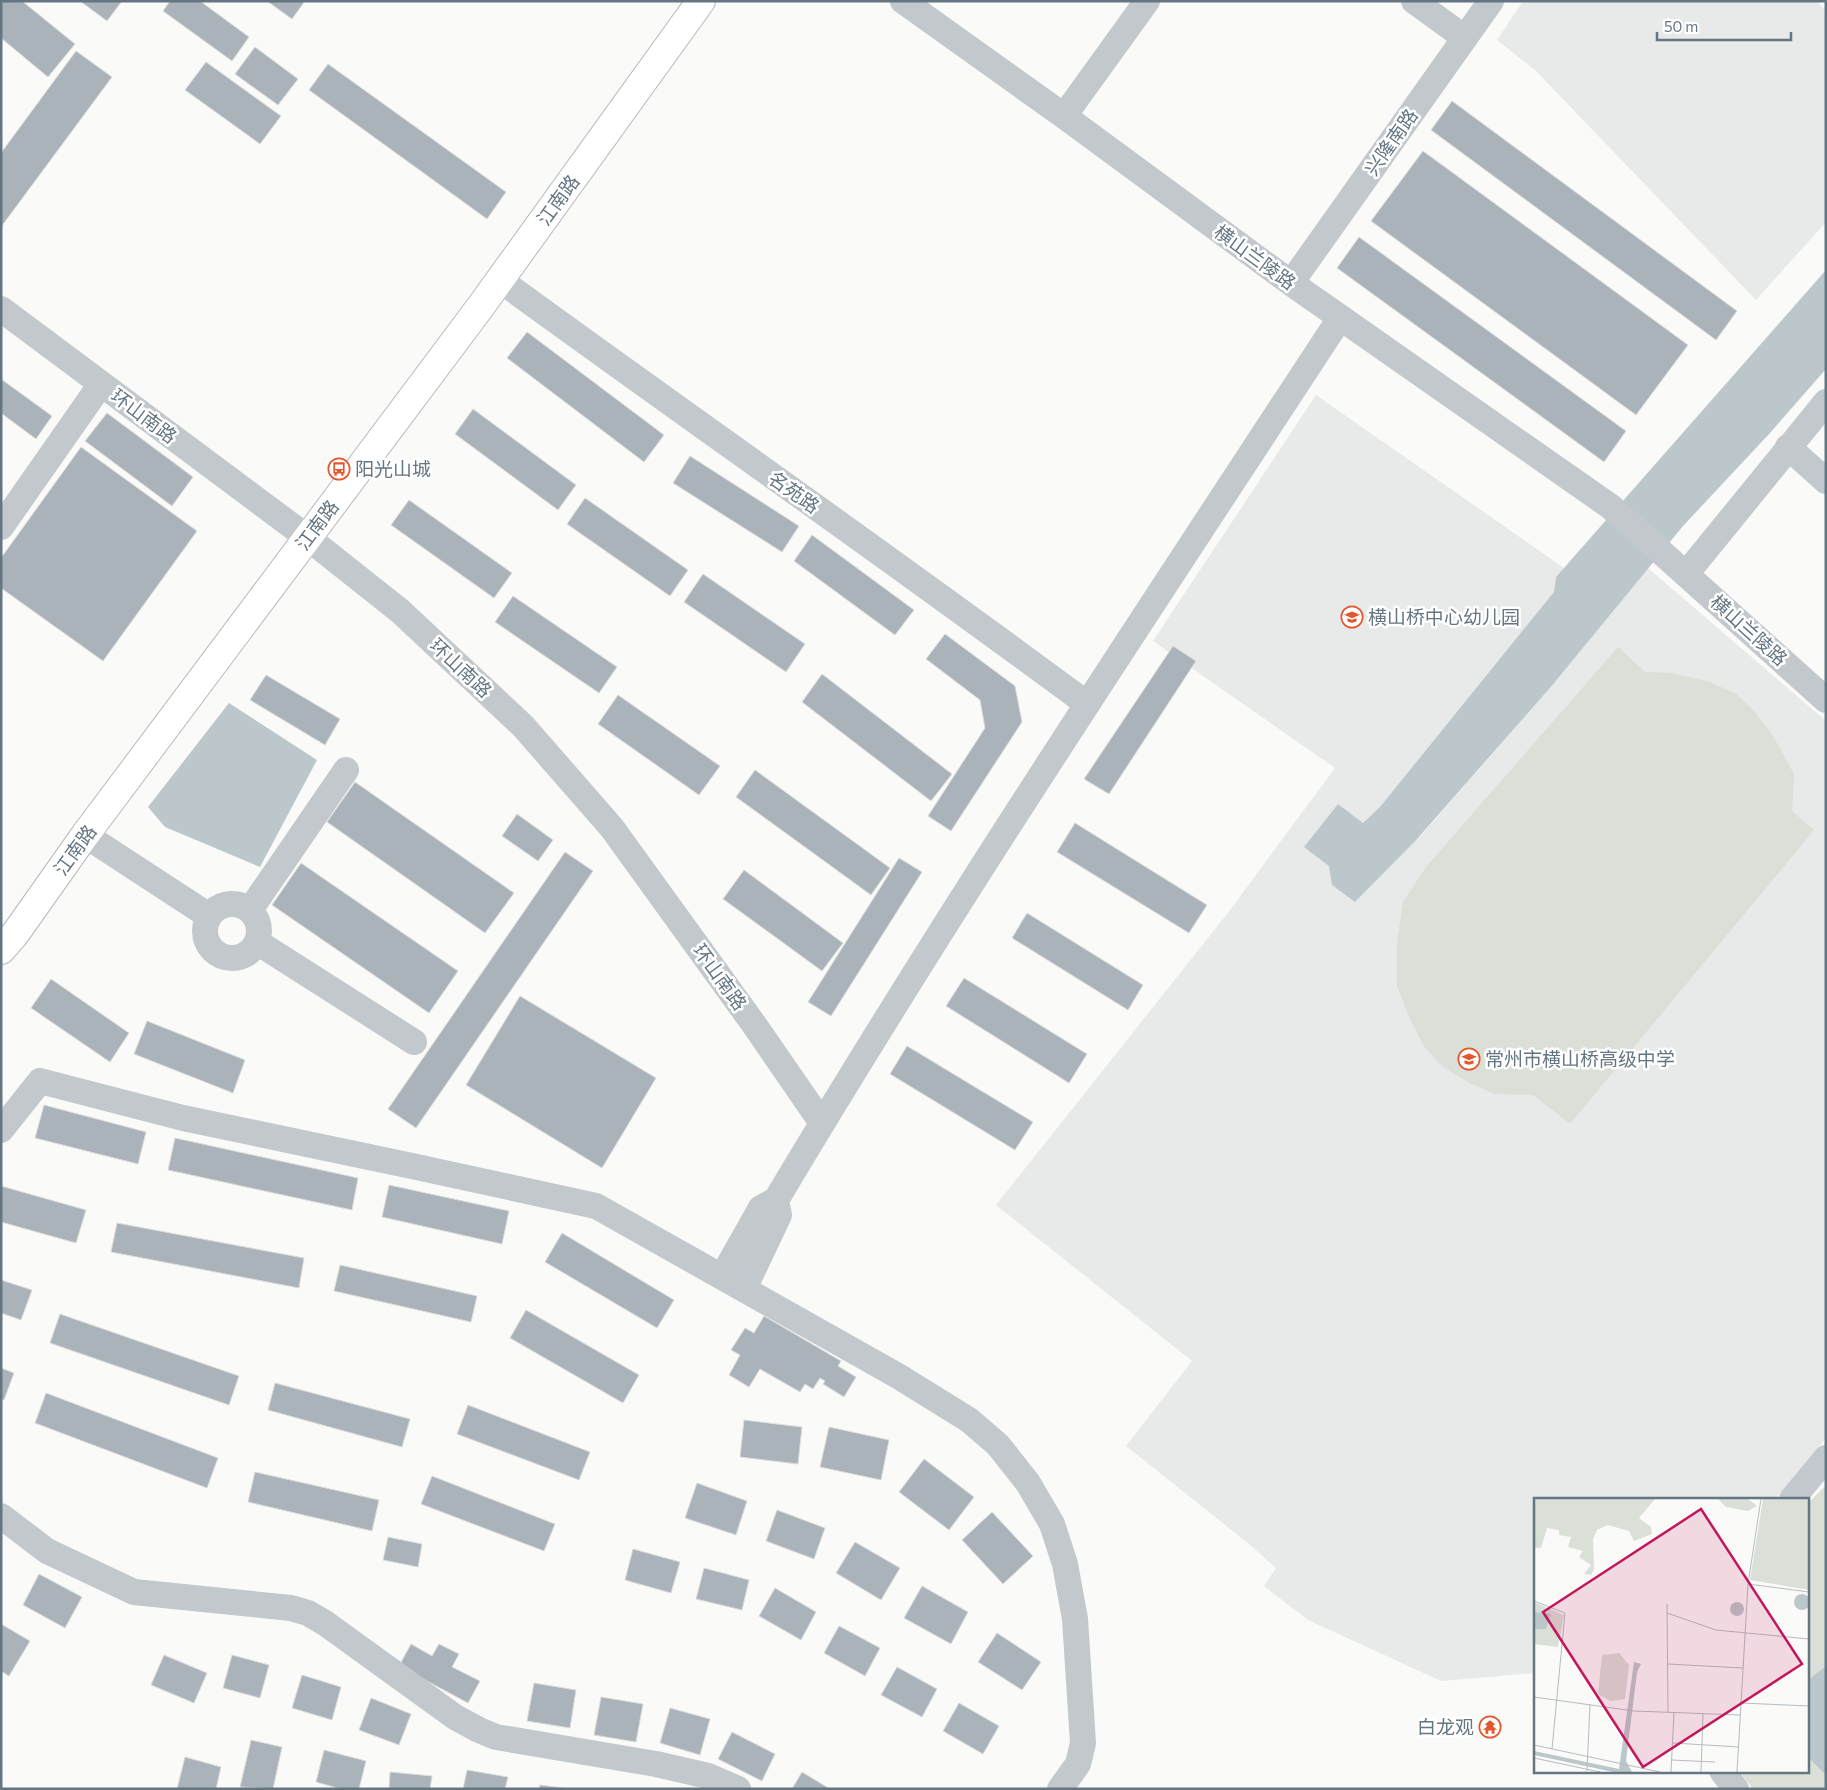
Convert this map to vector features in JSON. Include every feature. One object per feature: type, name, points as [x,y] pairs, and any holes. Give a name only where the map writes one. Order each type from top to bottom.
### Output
[{"type":"main road","name":"江南路","points":[[6,936],[86,835],[500,280],[701,1]]},
{"type":"street","name":"横山兰陵路","points":[[903,1],[1340,318],[1612,507],[1826,700]]},
{"type":"street","points":[[1064,116],[1147,1]]},
{"type":"street","points":[[1414,1],[1465,38]]},
{"type":"street","name":"兴隆南路","points":[[1291,283],[1491,1]]},
{"type":"street","name":"名苑路","points":[[500,280],[702,427],[955,606],[1088,704]]},
{"type":"street","name":"环山南路","points":[[1,309],[308,538],[400,610],[523,726],[612,828],[753,1022],[822,1123]]},
{"type":"street","points":[[733,1283],[779,1215],[776,1200],[822,1123],[1088,704],[1340,318]]},
{"type":"street","points":[[1,527],[101,384]]},
{"type":"street","points":[[1679,567],[1788,447],[1826,402]]},
{"type":"street","points":[[1788,447],[1826,481]]},
{"type":"street","points":[[250,910],[346,770]]},
{"type":"street","points":[[86,835],[209,916]]},
{"type":"street","points":[[233,904],[250,910],[256,917],[260,934],[258,942],[252,950],[244,956],[234,959],[224,958],[208,945],[205,936],[205,925],[209,916],[216,909],[224,905],[233,904]]},
{"type":"street","points":[[258,942],[414,1042]]},
{"type":"street","points":[[1,1130],[40,1081],[183,1118],[596,1206],[898,1376],[969,1420],[998,1444],[1028,1483],[1052,1524],[1065,1564],[1075,1619],[1083,1743],[1078,1764],[1060,1789]]},
{"type":"street","points":[[1793,1498],[1826,1458]]},
{"type":"street","points":[[1,1516],[47,1550],[134,1592],[291,1608],[308,1613],[325,1623],[455,1717],[496,1737],[656,1764],[708,1776],[738,1789]]},
{"type":"street","points":[[1723,1772],[1736,1789]]},
{"type":"shaded area","points":[[1523,1],[1817,1],[1826,11],[1826,222],[1756,300],[1535,70],[1497,40]]},
{"type":"shaded area","points":[[1826,270],[1826,369],[1770,433],[1683,526],[1550,688],[1417,839],[1355,902],[1332,885],[1329,866],[1304,847],[1338,804],[1363,823],[1380,807],[1554,592],[1556,577]]},
{"type":"shaded area","name":"常州市横山桥高级中学","points":[[1316,395],[1564,568],[1556,577],[1554,592],[1418,839],[1550,688],[1648,568],[1826,721],[1826,1438],[1776,1498],[1534,1498],[1534,1673],[1441,1681],[1308,1620],[1264,1586],[1276,1568],[1249,1544],[1126,1446],[1192,1361],[996,1205],[1227,914],[1335,768],[1153,641]]},
{"type":"shaded area","points":[[1618,647],[1645,672],[1672,673],[1710,682],[1736,694],[1754,711],[1773,736],[1794,774],[1792,811],[1814,830],[1570,1124],[1533,1095],[1494,1094],[1468,1082],[1443,1067],[1424,1047],[1397,986],[1397,943],[1403,902],[1426,867]]},
{"type":"shaded area","points":[[229,703],[317,760],[260,867],[165,827],[148,807]]},
{"type":"shaded area","points":[[1826,1485],[1826,1789],[1753,1789],[1740,1772],[1810,1772],[1810,1501]]},
{"type":"shaded area","points":[[1826,1666],[1826,1775],[1810,1759],[1810,1678]]},
{"type":"building","points":[[1,1],[22,1],[75,44],[48,77],[1,38]]},
{"type":"building","points":[[80,1],[122,1],[107,21]]},
{"type":"building","points":[[170,1],[200,1],[249,37],[232,61],[163,11]]},
{"type":"building","points":[[267,1],[305,1],[292,19]]},
{"type":"building","points":[[255,47],[298,79],[278,105],[235,74]]},
{"type":"building","points":[[76,51],[112,77],[1,227],[1,153]]},
{"type":"building","points":[[206,62],[281,116],[260,144],[185,90]]},
{"type":"building","points":[[328,64],[506,192],[487,219],[309,90]]},
{"type":"building","points":[[1452,101],[1737,311],[1716,340],[1431,130]]},
{"type":"building","points":[[1423,151],[1688,345],[1636,415],[1371,221]]},
{"type":"building","points":[[1359,237],[1626,431],[1604,462],[1337,268]]},
{"type":"building","points":[[527,332],[664,435],[644,462],[507,358]]},
{"type":"building","points":[[1,379],[52,416],[36,439],[1,413]]},
{"type":"building","points":[[473,409],[576,485],[558,510],[455,434]]},
{"type":"building","points":[[107,413],[193,477],[172,506],[85,441]]},
{"type":"building","points":[[81,447],[197,531],[103,661],[1,588],[1,558]]},
{"type":"building","points":[[690,456],[799,526],[782,552],[673,483]]},
{"type":"building","points":[[585,498],[688,570],[670,596],[567,524]]},
{"type":"building","points":[[409,500],[512,573],[494,598],[391,525]]},
{"type":"building","points":[[812,535],[914,610],[895,635],[794,561]]},
{"type":"building","points":[[703,574],[805,644],[786,672],[684,602]]},
{"type":"building","points":[[513,596],[617,667],[599,693],[495,622]]},
{"type":"building","points":[[945,634],[1015,686],[1022,722],[951,831],[928,816],[985,728],[980,700],[926,659]]},
{"type":"building","points":[[1173,646],[1196,661],[1109,794],[1084,779]]},
{"type":"building","points":[[822,674],[952,774],[931,801],[802,702]]},
{"type":"building","points":[[266,675],[340,719],[325,745],[250,700]]},
{"type":"building","points":[[618,695],[720,766],[699,795],[598,724]]},
{"type":"building","points":[[755,770],[890,868],[871,895],[736,797]]},
{"type":"building","points":[[355,782],[514,893],[485,933],[327,822]]},
{"type":"building","points":[[517,814],[553,840],[538,861],[502,836]]},
{"type":"building","points":[[1075,823],[1207,905],[1189,933],[1057,852]]},
{"type":"building","points":[[565,852],[593,871],[416,1128],[388,1109]]},
{"type":"building","points":[[899,858],[922,872],[831,1016],[808,1002]]},
{"type":"building","points":[[301,863],[458,971],[429,1013],[272,905]]},
{"type":"building","points":[[744,870],[843,943],[822,971],[723,899]]},
{"type":"building","points":[[1027,913],[1143,985],[1128,1010],[1012,938]]},
{"type":"building","points":[[964,978],[1087,1054],[1069,1083],[946,1006]]},
{"type":"building","points":[[51,979],[129,1033],[110,1062],[31,1008]]},
{"type":"building","points":[[520,996],[656,1078],[602,1168],[466,1085]]},
{"type":"building","points":[[147,1021],[245,1060],[233,1093],[134,1054]]},
{"type":"building","points":[[907,1046],[1033,1122],[1015,1150],[890,1074]]},
{"type":"building","points":[[44,1105],[146,1132],[138,1164],[35,1138]]},
{"type":"building","points":[[175,1138],[358,1178],[352,1210],[168,1170]]},
{"type":"building","points":[[389,1185],[509,1211],[502,1244],[382,1217]]},
{"type":"building","points":[[1,1186],[86,1210],[76,1243],[1,1222]]},
{"type":"building","points":[[117,1223],[304,1258],[299,1288],[111,1252]]},
{"type":"building","points":[[562,1233],[674,1300],[657,1328],[545,1262]]},
{"type":"building","points":[[340,1265],[477,1296],[471,1322],[334,1291]]},
{"type":"building","points":[[1,1280],[32,1290],[21,1320],[1,1313]]},
{"type":"building","points":[[526,1310],[639,1375],[623,1403],[510,1338]]},
{"type":"building","points":[[60,1314],[239,1376],[229,1405],[50,1343]]},
{"type":"building","points":[[764,1316],[841,1361],[838,1366],[856,1377],[844,1397],[823,1384],[825,1381],[820,1378],[813,1389],[805,1384],[800,1392],[760,1369],[749,1387],[729,1375],[740,1355],[731,1350],[745,1328],[754,1333]]},
{"type":"building","points":[[1,1368],[14,1373],[4,1400],[1,1399]]},
{"type":"building","points":[[275,1383],[410,1419],[402,1447],[268,1410]]},
{"type":"building","points":[[46,1393],[218,1458],[207,1488],[35,1423]]},
{"type":"building","points":[[468,1405],[590,1452],[579,1480],[457,1434]]},
{"type":"building","points":[[744,1420],[802,1427],[798,1464],[740,1457]]},
{"type":"building","points":[[829,1427],[889,1440],[881,1480],[820,1467]]},
{"type":"building","points":[[924,1459],[974,1497],[949,1530],[899,1492]]},
{"type":"building","points":[[255,1472],[379,1500],[372,1531],[248,1502]]},
{"type":"building","points":[[432,1476],[555,1524],[544,1551],[421,1504]]},
{"type":"building","points":[[697,1483],[747,1501],[736,1535],[685,1518]]},
{"type":"building","points":[[777,1510],[825,1528],[814,1559],[766,1541]]},
{"type":"building","points":[[992,1512],[1033,1556],[1003,1584],[962,1540]]},
{"type":"building","points":[[388,1537],[422,1544],[418,1567],[383,1560]]},
{"type":"building","points":[[855,1542],[900,1568],[881,1600],[836,1573]]},
{"type":"building","points":[[633,1549],[680,1562],[671,1593],[625,1580]]},
{"type":"building","points":[[704,1568],[749,1580],[742,1610],[696,1599]]},
{"type":"building","points":[[39,1574],[82,1597],[65,1628],[23,1605]]},
{"type":"building","points":[[922,1586],[968,1612],[951,1644],[904,1618]]},
{"type":"building","points":[[775,1588],[816,1612],[801,1640],[759,1616]]},
{"type":"building","points":[[1,1624],[30,1641],[9,1676],[1,1671]]},
{"type":"building","points":[[839,1626],[880,1648],[865,1676],[824,1653]]},
{"type":"building","points":[[997,1633],[1041,1662],[1022,1690],[978,1662]]},
{"type":"building","points":[[411,1644],[432,1656],[439,1644],[459,1654],[452,1667],[480,1681],[468,1703],[399,1666]]},
{"type":"building","points":[[164,1655],[207,1673],[194,1703],[151,1685]]},
{"type":"building","points":[[232,1655],[269,1665],[260,1698],[223,1688]]},
{"type":"building","points":[[897,1667],[937,1689],[922,1717],[881,1695]]},
{"type":"building","points":[[302,1675],[341,1687],[332,1720],[292,1708]]},
{"type":"building","points":[[534,1683],[576,1690],[570,1728],[527,1721]]},
{"type":"building","points":[[601,1697],[643,1704],[636,1742],[594,1735]]},
{"type":"building","points":[[371,1698],[411,1714],[399,1745],[359,1730]]},
{"type":"building","points":[[959,1703],[999,1726],[983,1754],[943,1731]]},
{"type":"building","points":[[670,1708],[710,1719],[700,1755],[660,1743]]},
{"type":"building","points":[[732,1732],[775,1754],[762,1781],[718,1759]]},
{"type":"building","points":[[251,1740],[282,1747],[273,1789],[240,1787]]},
{"type":"building","points":[[324,1750],[366,1761],[359,1789],[341,1789],[316,1782]]},
{"type":"building","points":[[185,1757],[221,1767],[216,1789],[177,1789]]},
{"type":"building","points":[[467,1770],[508,1777],[505,1789],[463,1789]]},
{"type":"building","points":[[390,1772],[432,1776],[430,1789],[389,1789]]},
{"type":"building","points":[[802,1772],[830,1789],[792,1789]]},
{"type":"building","points":[[540,1785],[570,1789],[539,1789]]},
{"type":"place","name":"阳光山城","points":[[339,469]]},
{"type":"place","name":"横山桥中心幼儿园","points":[[1352,617]]},
{"type":"place","name":"常州市横山桥高级中学","points":[[1469,1059]]},
{"type":"place","name":"白龙观","points":[[1490,1727]]}]
